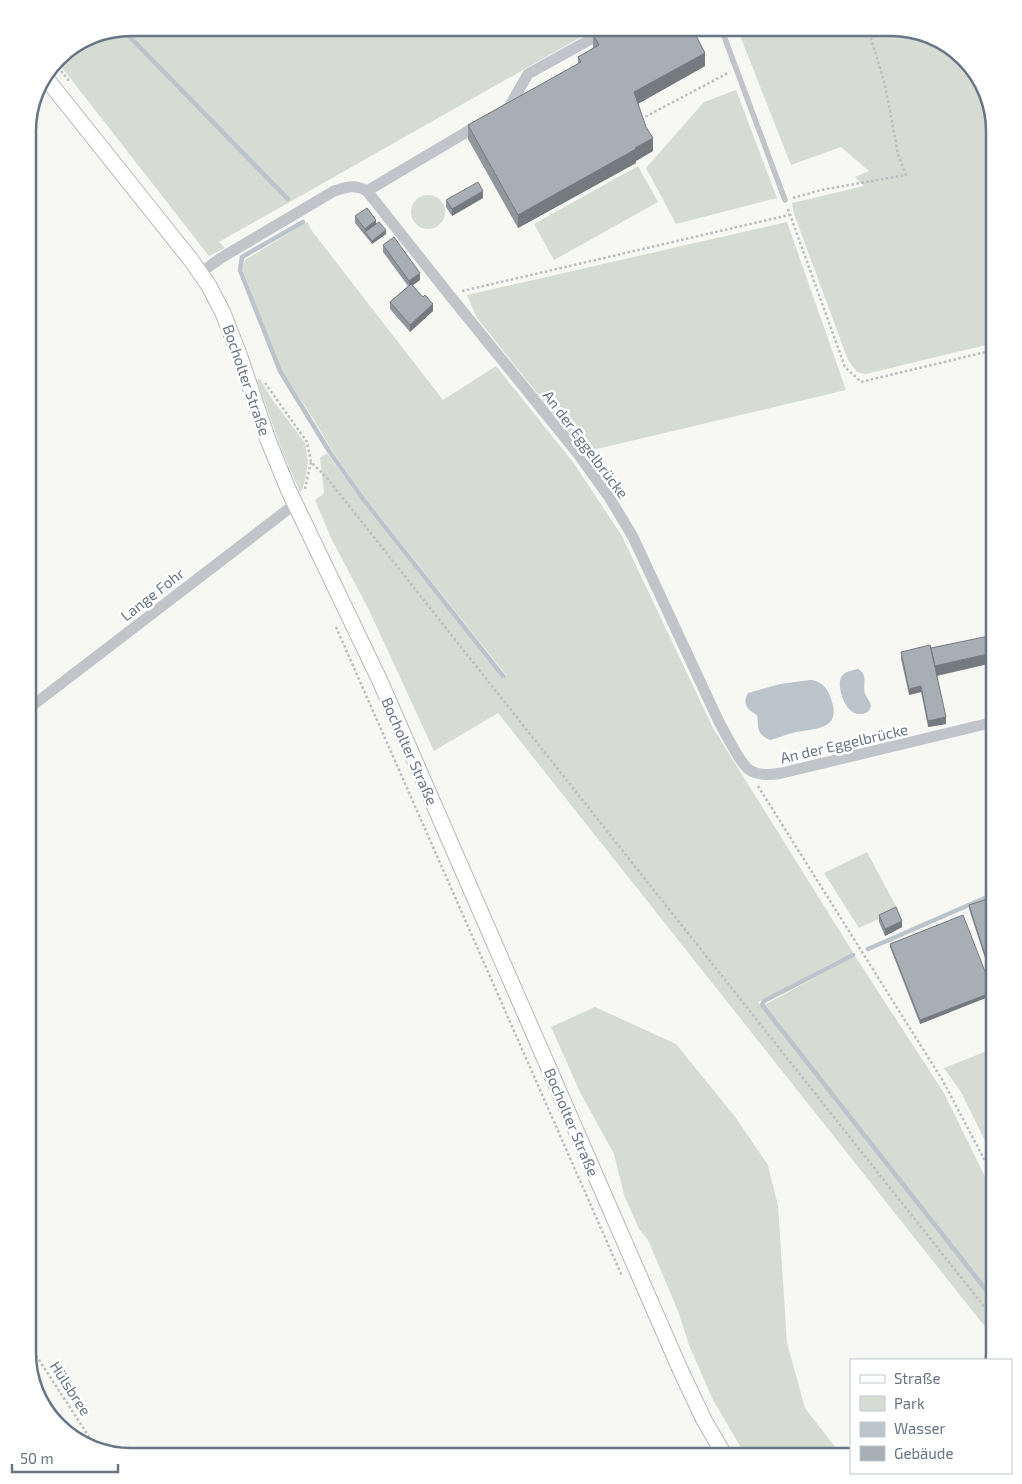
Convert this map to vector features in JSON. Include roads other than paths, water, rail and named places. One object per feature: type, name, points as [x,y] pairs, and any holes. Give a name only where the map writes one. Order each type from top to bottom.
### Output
[{"type":"main road","name":"Bocholter Straße","points":[[50,83],[200,273],[217,300],[229,327],[268,440],[295,504],[380,681],[679,1367],[704,1420],[720,1448]]},
{"type":"street","points":[[200,273],[221,258],[334,191],[348,186],[358,186],[367,191],[509,107],[528,74],[597,36]]},
{"type":"street","name":"An der Eggelbrücke","points":[[367,191],[450,297],[579,455],[610,497],[633,537],[719,722],[748,769],[764,775],[782,773],[986,724]]},
{"type":"street","name":"Lange Fohr","points":[[36,703],[295,504]]},
{"type":"lane","points":[[724,36],[785,200]]},
{"type":"water","points":[[858,669],[863,674],[865,694],[871,706],[869,711],[862,714],[855,713],[845,704],[840,689],[842,676]]},
{"type":"water","points":[[810,680],[825,687],[829,693],[833,707],[831,721],[820,728],[796,732],[770,740],[762,735],[757,715],[746,706],[745,700],[748,693],[780,684]]},
{"type":"waterway","points":[[129,36],[288,199]]},
{"type":"waterway","points":[[303,222],[242,257],[240,270],[280,371],[329,451],[363,499],[503,676]]},
{"type":"waterway","points":[[868,949],[986,897]]},
{"type":"waterway","points":[[853,955],[764,1001],[762,1005],[986,1290]]}]
